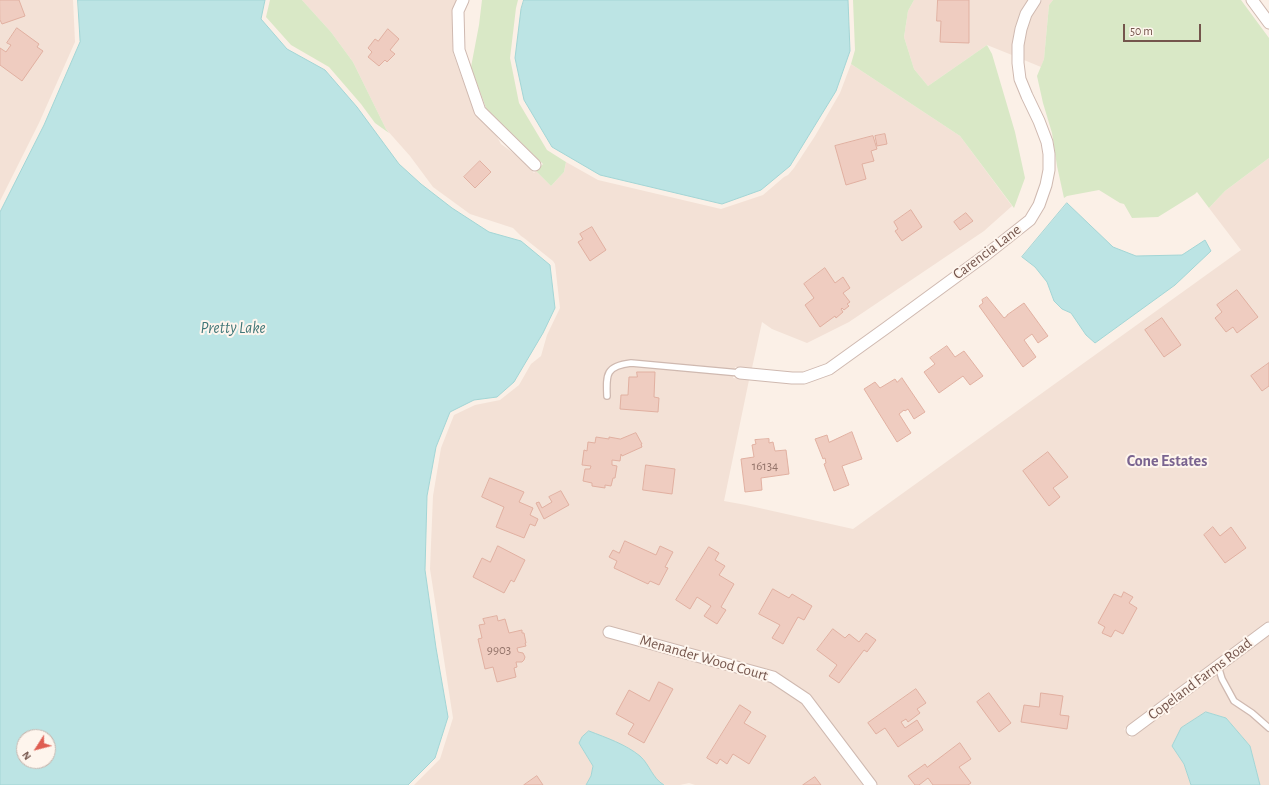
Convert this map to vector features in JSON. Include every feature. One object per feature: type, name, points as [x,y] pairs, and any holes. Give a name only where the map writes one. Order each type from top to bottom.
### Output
[{"type":"street","points":[[463,0],[458,11],[459,50],[480,111],[535,165]]},
{"type":"street","name":"Carencia Lane","points":[[740,373],[804,378],[829,369],[987,254],[1030,220],[1039,205],[1046,185],[1049,170],[1047,142],[1039,120],[1020,79],[1018,63],[1018,45],[1021,29],[1026,14],[1035,0]]},
{"type":"street","points":[[1252,0],[1269,23]]},
{"type":"street","name":"Copeland Farms Road","points":[[1132,730],[1269,628]]},
{"type":"street","name":"Menander Wood Court","points":[[609,632],[773,677],[806,699],[871,785]]},
{"type":"lane","points":[[607,396],[606,378],[610,370],[619,364],[631,362],[740,373]]},
{"type":"lane","points":[[1218,666],[1222,679],[1234,701],[1252,713],[1269,728]]},
{"type":"shaded area","points":[[0,0],[73,0],[75,42],[39,123],[0,201]]},
{"type":"shaded area","points":[[302,0],[457,0],[452,12],[453,53],[475,114],[496,135],[501,144],[516,155],[534,173],[536,171],[551,186],[564,172],[566,162],[598,180],[721,209],[763,195],[788,175],[794,168],[840,93],[851,64],[960,136],[1012,206],[984,231],[849,322],[807,343],[772,329],[762,322],[752,368],[735,367],[733,378],[749,380],[724,501],[853,529],[1241,250],[1209,208],[1225,191],[1269,158],[1269,621],[1124,729],[1130,738],[1269,635],[1269,785],[1260,785],[1250,746],[1226,718],[1206,712],[1172,745],[1184,764],[1191,785],[695,785],[689,783],[680,785],[664,785],[657,781],[641,757],[625,746],[579,743],[593,766],[591,776],[586,785],[414,785],[440,759],[453,718],[430,569],[433,496],[441,448],[454,415],[475,405],[500,400],[519,385],[531,364],[541,356],[547,335],[560,308],[555,264],[513,228],[470,214],[433,187],[410,156],[386,129],[353,62],[331,32]]},
{"type":"shaded area","points":[[914,0],[1028,0],[1015,27],[1012,55],[987,45],[928,86],[914,69],[904,37],[908,11]]},
{"type":"shaded area","points":[[1042,0],[1053,0],[1049,5],[1044,59],[1041,67],[1024,60],[1024,44],[1031,16]]},
{"type":"green space","points":[[270,0],[302,0],[331,32],[353,62],[389,133],[375,123],[361,104],[329,67],[291,45],[266,17]]},
{"type":"green space","points":[[482,0],[518,0],[510,58],[519,103],[547,150],[566,162],[564,172],[551,186],[536,171],[543,164],[486,108],[471,67]]},
{"type":"green space","points":[[853,0],[914,0],[908,11],[904,37],[914,69],[928,86],[987,45],[992,54],[1015,132],[1025,178],[1014,208],[960,136],[851,64],[855,50]]},
{"type":"green space","points":[[1053,0],[1241,0],[1269,38],[1269,158],[1225,191],[1209,208],[1197,192],[1158,217],[1132,218],[1124,204],[1099,190],[1067,196],[1064,198],[1052,133],[1037,76],[1044,59],[1049,5]]},
{"type":"water","name":"Pretty Lake","points":[[78,0],[265,0],[261,19],[287,49],[325,70],[357,107],[399,164],[421,184],[452,208],[489,232],[521,241],[550,265],[555,308],[543,333],[514,382],[497,397],[474,400],[450,412],[436,447],[427,496],[425,570],[448,717],[435,758],[408,785],[0,785],[0,212],[44,125],[80,42]]},
{"type":"water","points":[[524,0],[848,0],[850,51],[836,91],[790,166],[761,190],[722,204],[600,175],[552,147],[524,100],[515,58],[521,9]]},
{"type":"water","points":[[1067,203],[1113,247],[1136,256],[1182,255],[1205,240],[1211,251],[1175,285],[1095,343],[1086,335],[1071,313],[1062,309],[1054,301],[1047,282],[1035,267],[1022,257]]},
{"type":"water","points":[[1206,712],[1226,718],[1250,746],[1260,785],[1191,785],[1184,764],[1172,746],[1181,728]]},
{"type":"water","points":[[589,731],[616,742],[640,756],[657,779],[664,785],[586,785],[591,776],[593,766],[579,743],[582,737]]},
{"type":"building","points":[[0,0],[19,0],[25,16],[2,24],[0,20]]},
{"type":"building","points":[[938,0],[969,0],[969,43],[940,42],[941,21],[937,21]]},
{"type":"building","points":[[17,28],[39,44],[37,47],[43,51],[22,81],[0,65],[0,48],[6,52],[11,45],[7,43]]},
{"type":"building","points":[[388,29],[399,39],[390,50],[395,54],[387,62],[385,60],[379,66],[368,57],[372,52],[368,48],[375,39],[378,41]]},
{"type":"building","points":[[885,134],[887,144],[877,146],[875,136]]},
{"type":"building","points":[[873,136],[877,149],[871,151],[874,161],[862,164],[866,179],[846,185],[835,146]]},
{"type":"building","points":[[480,161],[491,172],[475,188],[464,177]]},
{"type":"building","points":[[911,210],[922,227],[902,241],[895,231],[898,229],[894,222]]},
{"type":"building","points":[[966,213],[973,221],[960,230],[954,222]]},
{"type":"building","points":[[592,227],[606,250],[590,261],[578,242],[583,239],[580,234]]},
{"type":"building","points":[[825,268],[835,283],[843,277],[850,288],[843,293],[850,302],[847,304],[849,306],[844,310],[842,308],[841,309],[843,312],[836,318],[835,316],[820,327],[805,305],[814,298],[804,284]]},
{"type":"building","points":[[1237,290],[1258,317],[1237,333],[1233,327],[1226,332],[1215,318],[1222,312],[1217,305]]},
{"type":"building","points":[[987,297],[1004,318],[1024,303],[1048,336],[1038,343],[1032,334],[1024,340],[1036,357],[1023,367],[979,306],[983,303],[982,300]]},
{"type":"building","points":[[1162,318],[1181,345],[1164,357],[1145,330]]},
{"type":"building","points":[[947,346],[955,357],[964,351],[983,376],[970,385],[963,376],[939,393],[924,372],[935,364],[930,358]]},
{"type":"building","points":[[1269,363],[1269,386],[1262,391],[1251,376]]},
{"type":"building","points":[[637,372],[655,372],[654,397],[659,398],[658,412],[620,409],[621,395],[628,395],[629,377],[637,377]]},
{"type":"building","points":[[902,378],[925,412],[914,419],[908,409],[899,414],[911,433],[897,442],[864,389],[875,382],[880,388],[895,379],[897,382]]},
{"type":"building","points":[[852,432],[862,459],[842,466],[849,485],[834,491],[824,464],[826,463],[825,458],[823,459],[815,439],[827,435],[829,442]]},
{"type":"building","points":[[636,433],[642,447],[622,456],[621,454],[620,461],[612,460],[612,465],[617,466],[615,478],[613,478],[611,486],[605,485],[605,488],[592,486],[592,483],[583,481],[585,469],[590,469],[591,466],[582,465],[584,450],[587,451],[588,442],[595,443],[596,437],[620,439]]},
{"type":"building","points":[[769,439],[769,443],[773,442],[775,451],[786,450],[789,474],[761,478],[762,490],[745,492],[741,459],[754,457],[752,445],[756,444],[755,440]]},
{"type":"building","points":[[1048,452],[1068,477],[1053,488],[1060,497],[1049,506],[1023,471]]},
{"type":"building","points":[[646,465],[675,469],[672,494],[643,490]]},
{"type":"building","points":[[490,478],[524,492],[519,502],[533,508],[530,515],[538,519],[535,526],[530,524],[524,538],[496,527],[504,507],[482,497]]},
{"type":"building","points":[[561,491],[569,505],[544,519],[536,503],[539,502],[542,508],[552,502],[549,497]]},
{"type":"building","points":[[1213,527],[1220,536],[1231,527],[1246,548],[1225,563],[1204,535]]},
{"type":"building","points":[[625,541],[656,555],[660,546],[673,552],[665,567],[668,568],[659,585],[650,581],[648,584],[614,568],[617,561],[609,557],[613,550],[619,553]]},
{"type":"building","points":[[498,546],[525,560],[514,582],[511,580],[504,593],[473,577],[482,558],[490,562]]},
{"type":"building","points":[[709,547],[719,553],[715,560],[725,566],[719,575],[734,584],[721,607],[726,610],[717,624],[704,616],[711,606],[697,597],[690,609],[676,600]]},
{"type":"building","points":[[773,589],[789,598],[792,594],[812,606],[804,620],[798,617],[783,644],[772,638],[780,625],[759,614]]},
{"type":"building","points":[[1124,592],[1133,597],[1129,603],[1137,608],[1123,634],[1115,630],[1111,637],[1102,633],[1105,627],[1098,623],[1114,594],[1121,597]]},
{"type":"building","points":[[497,616],[498,621],[505,619],[509,633],[522,630],[522,633],[524,633],[526,646],[517,648],[518,652],[523,653],[525,657],[522,662],[516,662],[517,667],[514,668],[516,677],[497,682],[493,667],[485,669],[478,639],[482,638],[479,625],[485,624],[483,619]]},
{"type":"building","points":[[833,629],[845,638],[849,634],[859,642],[866,633],[876,640],[867,652],[864,650],[839,683],[829,676],[837,665],[817,650]]},
{"type":"building","points":[[659,682],[673,689],[644,743],[628,734],[634,724],[616,714],[629,690],[649,701]]},
{"type":"building","points":[[916,689],[926,703],[917,709],[920,713],[908,722],[906,719],[901,722],[905,728],[917,720],[923,730],[898,747],[885,728],[876,734],[868,723]]},
{"type":"building","points":[[989,693],[1011,723],[999,732],[977,702]]},
{"type":"building","points":[[1041,693],[1063,696],[1060,715],[1069,716],[1067,729],[1021,722],[1024,705],[1039,707]]},
{"type":"building","points":[[740,705],[751,712],[744,723],[766,736],[749,764],[733,754],[727,764],[720,759],[717,764],[707,758]]},
{"type":"building","points":[[960,743],[971,759],[959,767],[971,783],[968,785],[933,785],[928,778],[919,785],[915,785],[908,776],[925,764],[927,767]]},
{"type":"building","points":[[537,776],[543,785],[524,785]]},
{"type":"building","points":[[815,777],[821,785],[803,785]]},
{"type":"district","name":"Cone Estates","points":[[1167,461]]}]
